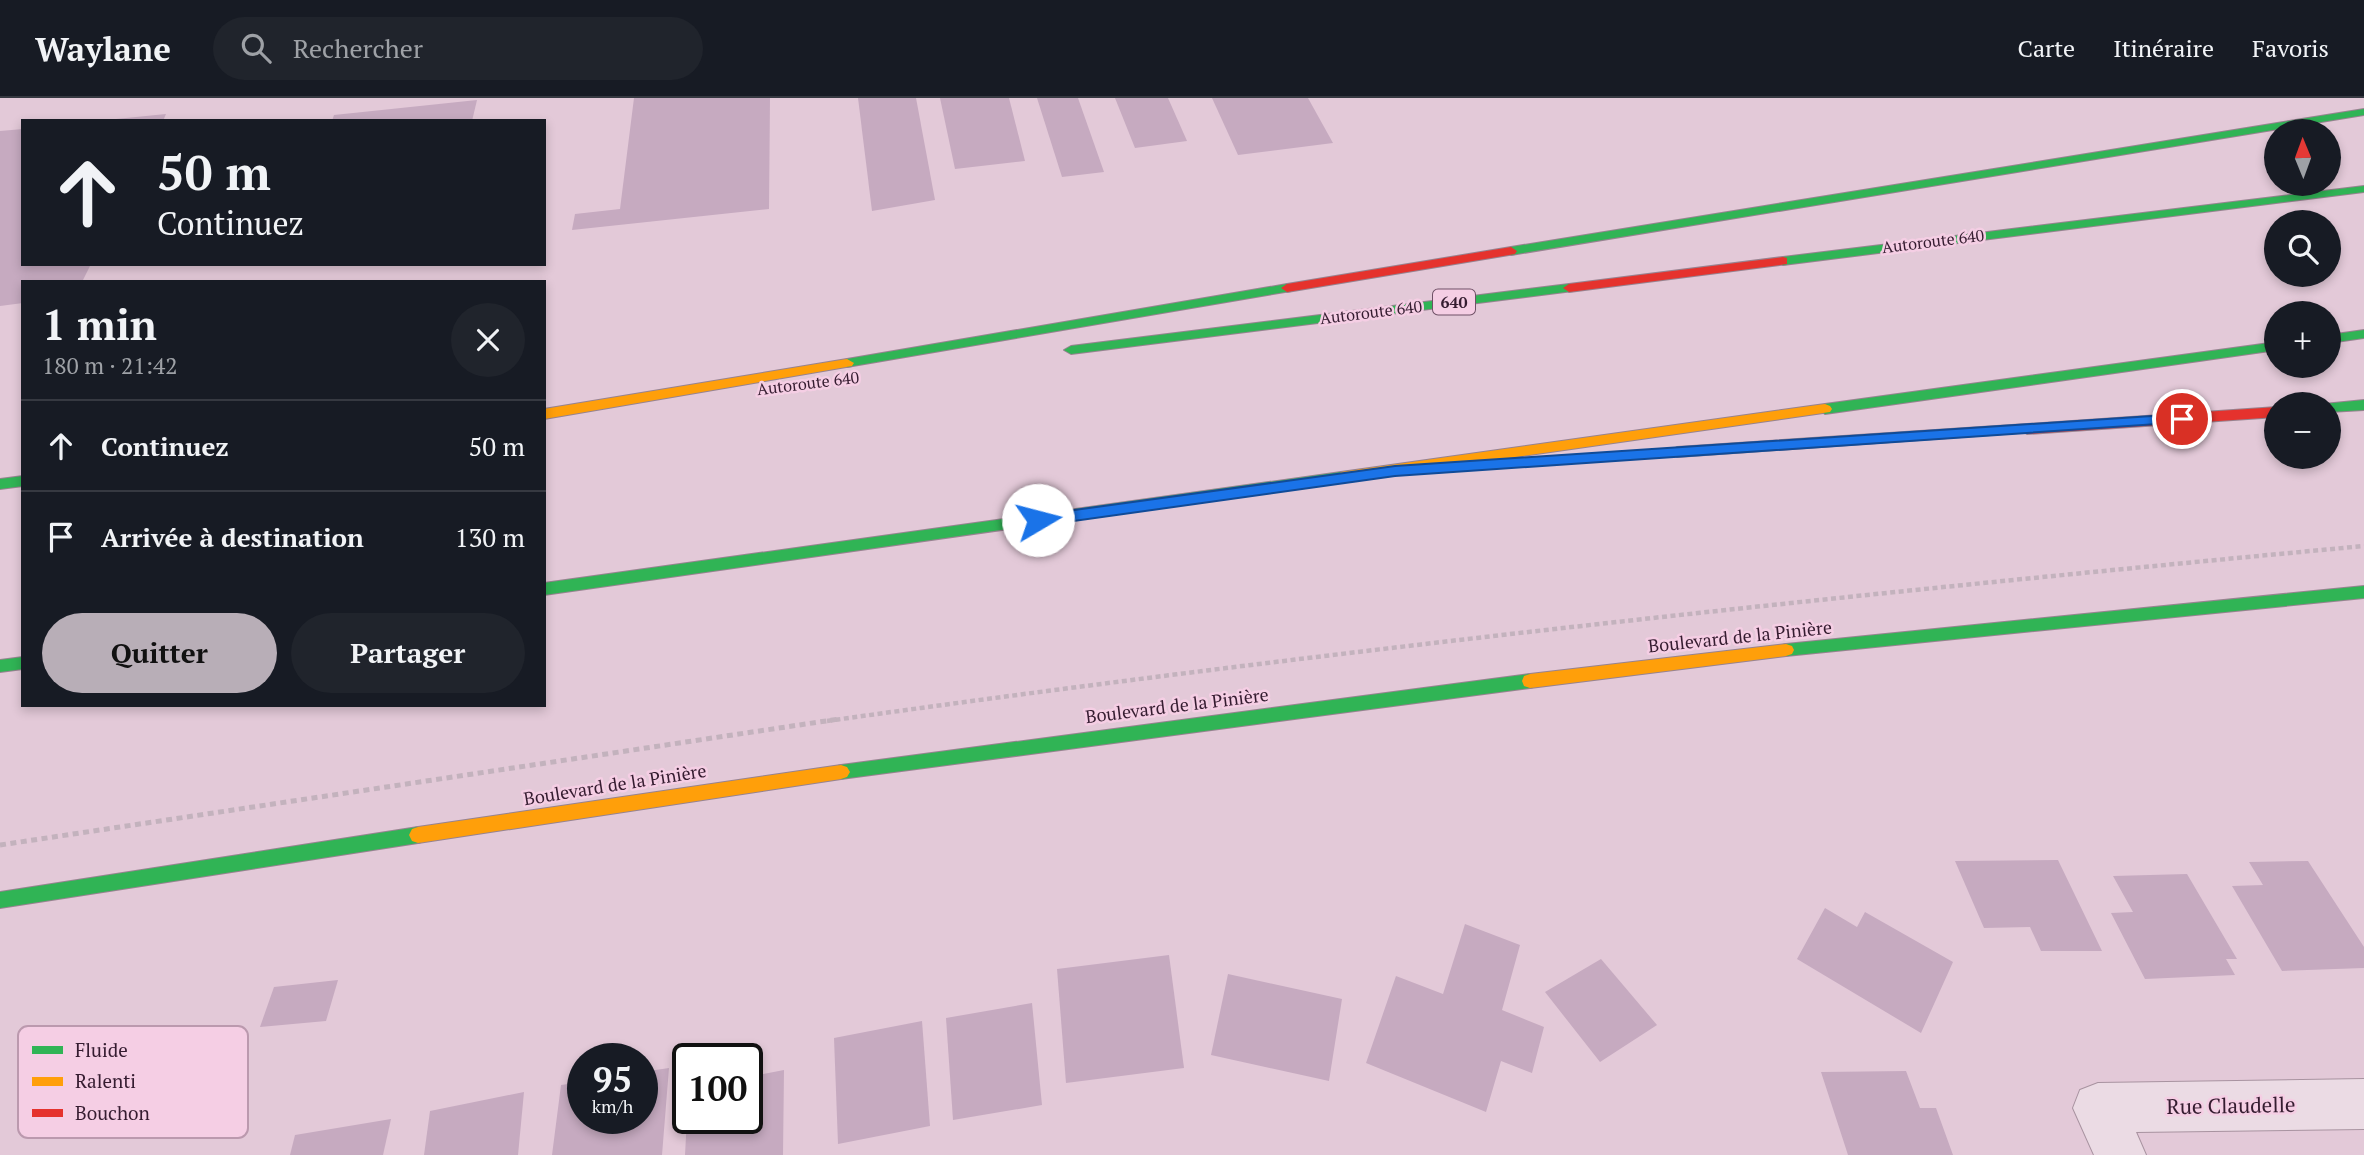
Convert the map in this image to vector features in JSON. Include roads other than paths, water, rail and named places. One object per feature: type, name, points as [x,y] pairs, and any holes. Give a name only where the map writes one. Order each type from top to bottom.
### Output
[{"type":"main road","points":[[546,415],[1368,274],[2364,112]]},
{"type":"main road","name":"Autoroute 640","points":[[1059,351],[2364,189]]},
{"type":"main road","points":[[2341,337],[2364,334]]},
{"type":"main road","points":[[546,589],[2264,348]]},
{"type":"main road","name":"Autoroute 640","points":[[546,415],[894,372]]},
{"type":"main road","points":[[2341,406],[2364,405]]},
{"type":"main road","points":[[1660,453],[2264,413]]},
{"type":"main road","points":[[1395,471],[1604,457]]},
{"type":"main road","points":[[0,484],[21,481]]},
{"type":"main road","name":"Boulevard de la Pinière","points":[[0,900],[728,788],[1162,726],[1815,648],[2364,593]]},
{"type":"main road","points":[[0,666],[21,663]]},
{"type":"street","name":"Rue Claudelle","points":[[2120,1155],[2098,1108],[2364,1104]]}]
